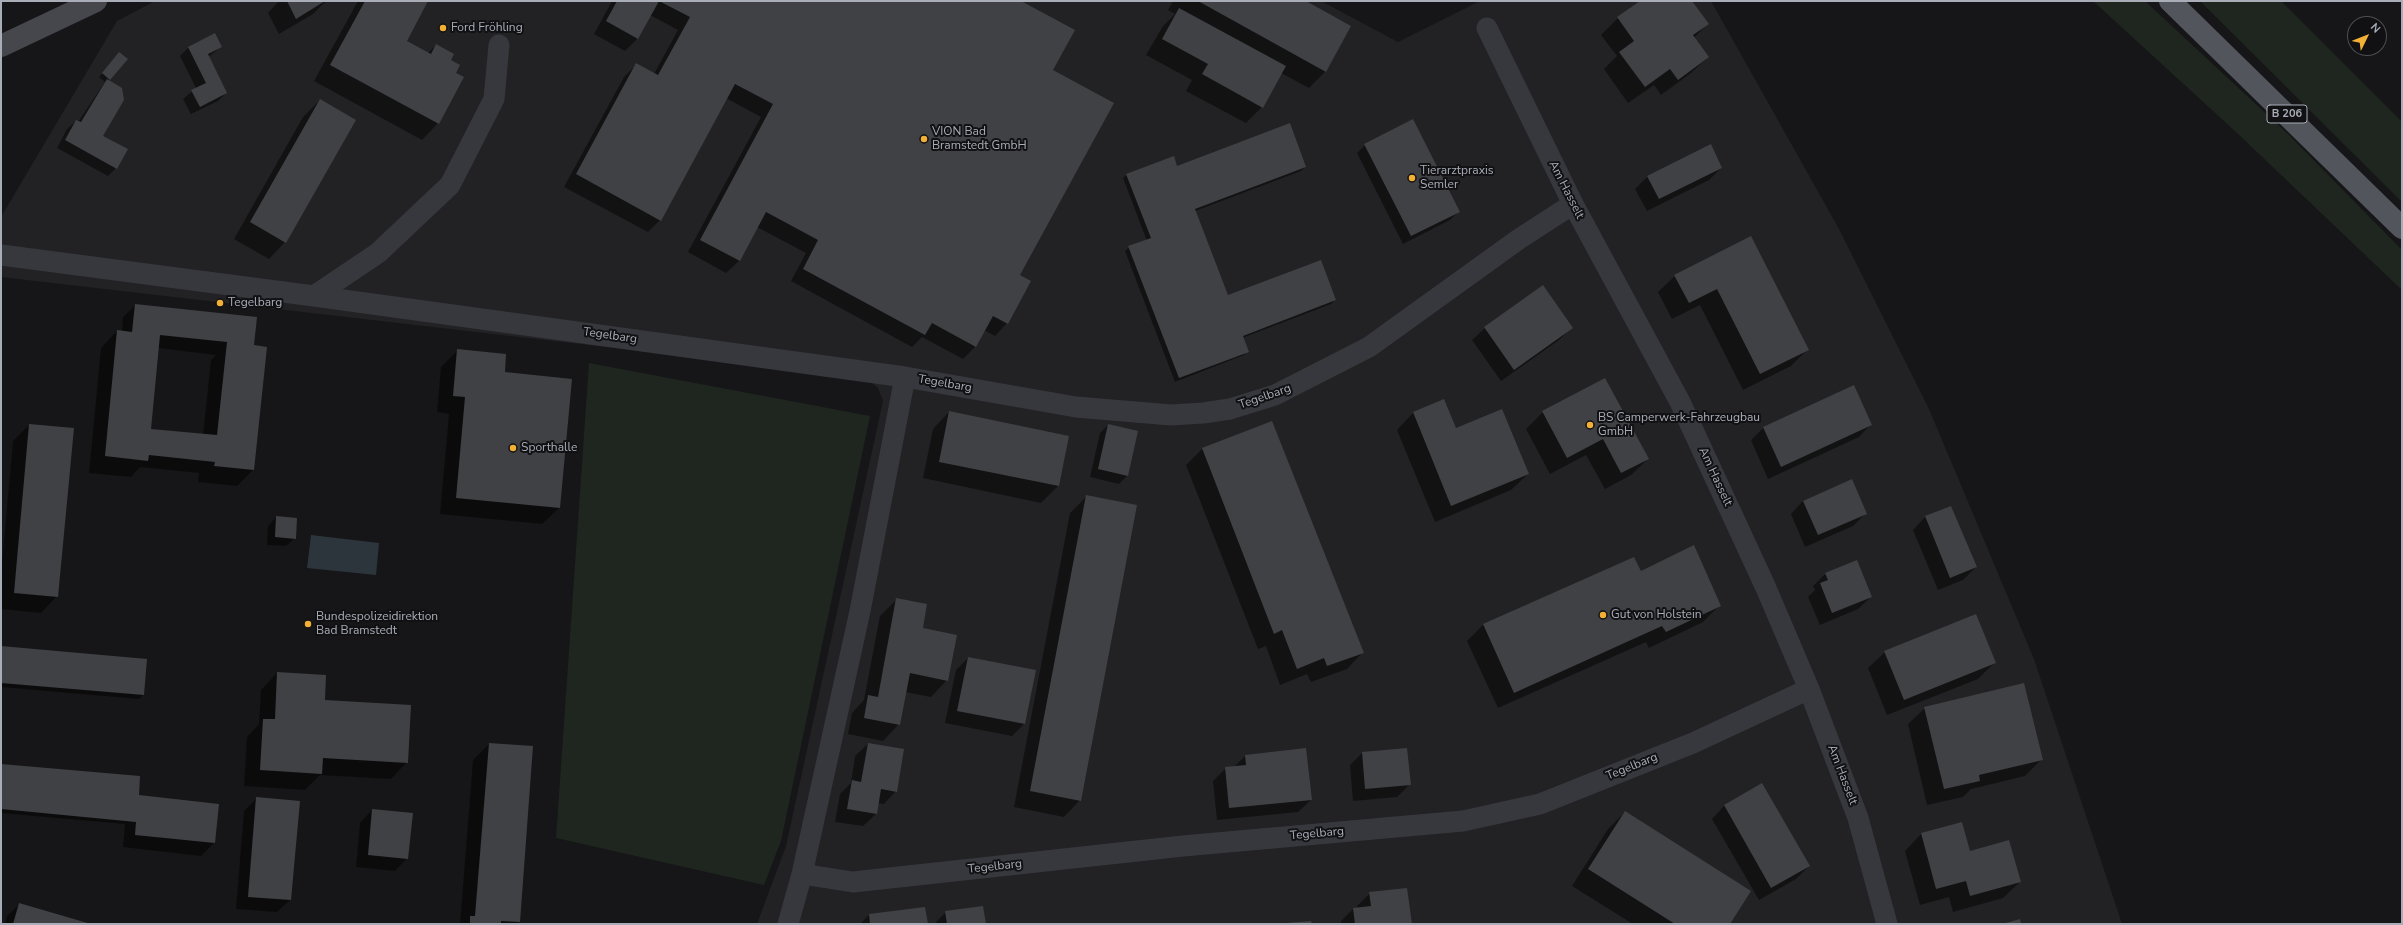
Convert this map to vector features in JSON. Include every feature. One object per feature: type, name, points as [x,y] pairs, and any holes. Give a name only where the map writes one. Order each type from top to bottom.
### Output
[{"type":"main road","name":"B 206","points":[[2170,1],[2402,228]]},
{"type":"street","points":[[1,46],[96,1]]},
{"type":"street","name":"Am Hasselt","points":[[1487,28],[1573,204],[1680,402],[1766,588],[1809,689],[1858,818],[1886,924]]},
{"type":"street","points":[[314,296],[378,253],[450,185],[494,99],[499,45]]},
{"type":"street","name":"Tegelbarg","points":[[1,254],[906,377],[1076,407],[1171,414],[1230,409],[1276,395],[1369,347],[1513,244],[1573,204]]},
{"type":"street","name":"Tegelbarg","points":[[788,924],[802,874],[860,611],[906,377]]},
{"type":"street","name":"Tegelbarg","points":[[802,874],[854,882],[1183,846],[1463,821],[1540,804],[1692,743],[1809,689]]},
{"type":"shaded area","points":[[155,1],[1321,1],[1398,42],[1480,1],[1711,1],[1839,229],[1929,409],[2034,659],[2122,924],[757,924],[786,846],[883,401],[878,388],[865,377],[1,277],[1,217],[117,21]]},
{"type":"shaded area","points":[[2093,1],[2145,1],[2289,135],[2402,250],[2402,290],[2237,133]]},
{"type":"shaded area","points":[[2200,1],[2281,1],[2402,122],[2402,202]]},
{"type":"shaded area","points":[[589,363],[870,416],[781,841],[764,885],[556,838]]},
{"type":"shaded area","points":[[311,535],[379,543],[376,575],[307,568]]},
{"type":"building","points":[[287,1],[325,1],[296,19]]},
{"type":"building","points":[[365,1],[428,1],[407,41],[431,54],[436,44],[454,54],[451,60],[460,65],[456,73],[464,77],[439,124],[330,65]]},
{"type":"building","points":[[617,1],[659,1],[638,39],[606,21]]},
{"type":"building","name":"VION Bad Bramstedt GmbH","points":[[659,1],[1021,1],[1075,30],[1053,70],[1114,103],[1020,275],[1031,281],[1008,324],[993,316],[976,347],[932,323],[925,335],[803,269],[818,240],[766,212],[740,261],[700,240],[773,104],[735,84],[661,221],[576,174],[636,63],[658,75],[690,17]]},
{"type":"building","points":[[1198,1],[1306,1],[1351,26],[1326,72]]},
{"type":"building","points":[[1640,1],[1692,1],[1709,24],[1693,35],[1709,57],[1678,80],[1670,69],[1645,87],[1619,52],[1634,41],[1617,17]]},
{"type":"building","points":[[1179,8],[1286,66],[1263,108],[1202,74],[1208,64],[1162,39]]},
{"type":"building","points":[[215,33],[222,47],[208,54],[227,93],[200,107],[191,90],[206,83],[188,47]]},
{"type":"building","points":[[119,52],[128,59],[110,80],[102,73]]},
{"type":"building","points":[[107,79],[122,88],[124,100],[103,136],[128,149],[117,169],[65,140],[76,120],[81,122]]},
{"type":"building","points":[[320,99],[356,120],[286,243],[250,222]]},
{"type":"building","name":"Tierarztpraxis Semler","points":[[1413,119],[1460,212],[1411,236],[1364,144]]},
{"type":"building","points":[[1290,123],[1306,167],[1195,209],[1228,295],[1321,260],[1336,300],[1243,336],[1249,352],[1179,378],[1128,246],[1151,238],[1126,174],[1174,156],[1177,166]]},
{"type":"building","points":[[1711,144],[1722,168],[1659,199],[1647,176]]},
{"type":"building","points":[[1751,236],[1809,350],[1760,374],[1717,289],[1689,303],[1674,275]]},
{"type":"building","points":[[1543,285],[1573,328],[1514,370],[1484,327]]},
{"type":"building","points":[[135,304],[257,317],[254,345],[267,347],[254,470],[214,466],[215,462],[149,455],[148,461],[105,456],[117,330],[132,332]],"holes":[[[160,335],[227,342],[217,435],[151,429]]]},
{"type":"building","name":"Sporthalle","points":[[457,349],[506,354],[505,372],[572,379],[560,508],[456,498],[465,397],[453,396]]},
{"type":"building","name":"BS Camperwerk-Fahrzeugbau GmbH","points":[[1605,378],[1649,459],[1621,473],[1603,439],[1567,458],[1542,411]]},
{"type":"building","points":[[1854,385],[1872,425],[1781,467],[1763,427]]},
{"type":"building","points":[[1444,399],[1456,428],[1502,409],[1529,474],[1451,506],[1413,412]]},
{"type":"building","points":[[949,411],[1069,436],[1059,486],[939,462]]},
{"type":"building","points":[[1272,421],[1364,653],[1327,666],[1324,658],[1297,669],[1282,630],[1274,634],[1202,448]]},
{"type":"building","points":[[29,424],[74,428],[58,597],[14,593]]},
{"type":"building","points":[[1108,424],[1138,431],[1128,476],[1098,469]]},
{"type":"building","points":[[1852,479],[1867,514],[1818,535],[1803,501]]},
{"type":"building","points":[[1086,495],[1137,505],[1081,801],[1030,791]]},
{"type":"building","points":[[1951,506],[1977,567],[1950,578],[1925,516]]},
{"type":"building","points":[[276,516],[297,518],[296,539],[275,537]]},
{"type":"building","name":"Gut von Holstein","points":[[1694,545],[1721,606],[1666,632],[1662,626],[1514,693],[1483,624],[1634,557],[1641,571]]},
{"type":"building","points":[[1857,560],[1872,597],[1832,613],[1820,583],[1828,580],[1825,573]]},
{"type":"building","points":[[896,598],[927,604],[923,628],[957,635],[948,681],[910,673],[900,725],[864,718],[868,695],[878,697]]},
{"type":"building","points":[[1976,614],[1996,663],[1904,700],[1884,651]]},
{"type":"building","points":[[1,646],[147,659],[144,695],[1,683]]},
{"type":"building","points":[[968,657],[1036,670],[1025,724],[957,711]]},
{"type":"building","points":[[277,672],[326,675],[325,700],[411,705],[408,763],[323,758],[322,774],[260,770],[263,719],[275,719]]},
{"type":"building","points":[[2024,683],[2043,760],[1979,775],[1980,781],[1944,789],[1924,707]]},
{"type":"building","points":[[489,743],[533,746],[520,922],[501,921],[501,924],[470,924],[470,916],[475,916]]},
{"type":"building","points":[[868,743],[904,749],[897,792],[881,789],[877,814],[847,809],[852,780],[861,782]]},
{"type":"building","points":[[1306,748],[1312,800],[1229,808],[1225,767],[1246,765],[1245,755]]},
{"type":"building","points":[[1407,748],[1411,785],[1365,789],[1362,752]]},
{"type":"building","points":[[1,764],[140,776],[139,795],[219,804],[215,843],[135,835],[136,822],[1,809]]},
{"type":"building","points":[[1762,783],[1810,866],[1771,888],[1724,805]]},
{"type":"building","points":[[256,797],[300,801],[291,900],[248,897]]},
{"type":"building","points":[[372,809],[413,813],[408,859],[368,855]]},
{"type":"building","points":[[1625,811],[1751,891],[1730,924],[1675,924],[1588,869]]},
{"type":"building","points":[[1962,822],[1970,851],[2009,840],[2021,882],[1970,896],[1966,881],[1936,889],[1921,833]]},
{"type":"building","points":[[1407,888],[1412,924],[1355,924],[1353,908],[1371,906],[1369,892]]},
{"type":"building","points":[[19,903],[91,924],[13,924]]},
{"type":"building","points":[[983,906],[986,924],[947,924],[945,911]]},
{"type":"building","points":[[925,907],[928,924],[870,924],[869,914]]},
{"type":"building","points":[[2020,919],[2021,924],[2002,924]]},
{"type":"building","points":[[1311,921],[1312,924],[1286,924],[1286,923]]},
{"type":"place","name":"Ford Fröhling","points":[[443,28]]},
{"type":"place","name":"VION Bad Bramstedt GmbH","points":[[924,139]]},
{"type":"place","name":"Tierarztpraxis Semler","points":[[1412,178]]},
{"type":"place","name":"Tegelbarg","points":[[220,303]]},
{"type":"place","name":"BS Camperwerk-Fahrzeugbau GmbH","points":[[1590,425]]},
{"type":"place","name":"Sporthalle","points":[[513,448]]},
{"type":"place","name":"Gut von Holstein","points":[[1603,615]]},
{"type":"place","name":"Bundespolizeidirektion Bad Bramstedt","points":[[308,624]]}]
